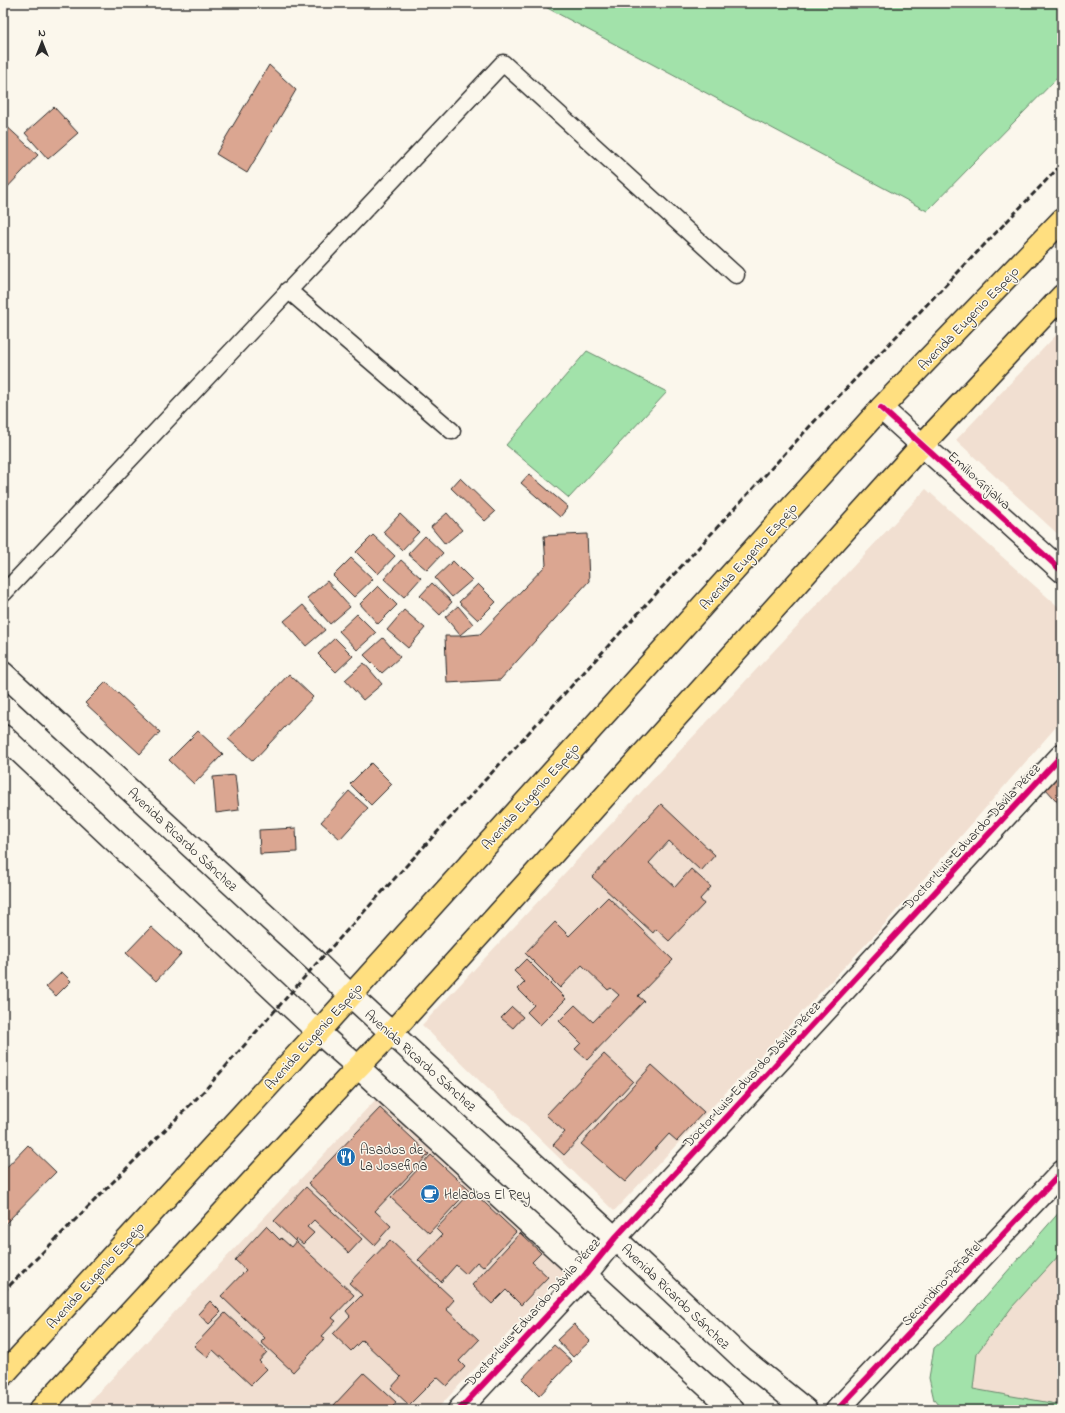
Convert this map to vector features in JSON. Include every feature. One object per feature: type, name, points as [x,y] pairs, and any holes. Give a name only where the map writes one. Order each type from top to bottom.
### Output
[{"type":"main road","name":"Avenida Eugenio Espejo","points":[[3,1375],[318,1032],[881,408],[1062,220]]},
{"type":"main road","points":[[40,1410],[392,1032],[922,444],[1062,296]]},
{"type":"main road","name":"Emilio Grijalva","points":[[881,408],[1062,571]]},
{"type":"main road","name":"Avenida Ricardo Sánchez","points":[[3,673],[350,995],[615,1238],[743,1359],[806,1410]]},
{"type":"main road","points":[[3,736],[318,1032],[586,1274],[733,1410]]},
{"type":"main road","name":"Doctor Luis Eduardo Dávila Pérez","points":[[459,1410],[586,1274],[615,1238],[1062,755]]},
{"type":"main road","name":"Secundino Peñafiel","points":[[837,1410],[1062,1172]]},
{"type":"lane","points":[[3,594],[503,63],[736,275]]},
{"type":"lane","points":[[288,290],[452,431]]},
{"type":"shaded area","points":[[1062,329],[1062,538],[956,440]]},
{"type":"shaded area","points":[[926,489],[1062,610],[1062,720],[882,927],[614,1211],[422,1025]]},
{"type":"shaded area","points":[[377,1098],[566,1272],[436,1410],[82,1410]]},
{"type":"shaded area","points":[[1062,1209],[1062,1410],[942,1410],[934,1400],[929,1378],[934,1348],[963,1322]]},
{"type":"green space","points":[[538,3],[1062,3],[1062,73],[927,211]]},
{"type":"green space","points":[[587,351],[667,392],[569,498],[506,445]]},
{"type":"green space","points":[[1062,1209],[1062,1252],[1012,1307],[977,1353],[973,1389],[1062,1405],[1062,1410],[942,1410],[934,1400],[929,1378],[934,1348],[963,1322]]},
{"type":"building","points":[[269,65],[296,90],[247,173],[216,154]]},
{"type":"building","points":[[54,107],[78,133],[48,159],[25,133]]},
{"type":"building","points":[[3,123],[38,155],[3,192]]},
{"type":"building","points":[[529,474],[568,507],[560,517],[521,483]]},
{"type":"building","points":[[460,478],[495,512],[485,521],[451,488]]},
{"type":"building","points":[[447,513],[462,530],[445,544],[431,527]]},
{"type":"building","points":[[400,514],[419,532],[402,550],[383,532]]},
{"type":"building","points":[[587,534],[589,581],[500,680],[447,683],[445,636],[480,634],[546,565],[544,536]]},
{"type":"building","points":[[373,535],[395,556],[378,574],[356,552]]},
{"type":"building","points":[[425,536],[443,553],[427,570],[408,554]]},
{"type":"building","points":[[351,558],[373,579],[354,597],[333,576]]},
{"type":"building","points":[[401,560],[421,578],[404,597],[384,579]]},
{"type":"building","points":[[453,561],[472,580],[452,597],[435,578]]},
{"type":"building","points":[[327,581],[350,607],[330,624],[307,598]]},
{"type":"building","points":[[432,583],[452,602],[440,615],[420,596]]},
{"type":"building","points":[[478,584],[496,602],[478,620],[459,602]]},
{"type":"building","points":[[378,586],[397,605],[378,624],[360,604]]},
{"type":"building","points":[[303,605],[325,630],[306,646],[284,621]]},
{"type":"building","points":[[458,606],[473,624],[460,635],[445,617]]},
{"type":"building","points":[[404,610],[425,628],[408,648],[387,630]]},
{"type":"building","points":[[357,614],[376,633],[357,650],[339,631]]},
{"type":"building","points":[[335,638],[353,656],[336,672],[318,654]]},
{"type":"building","points":[[383,638],[400,657],[382,673],[364,655]]},
{"type":"building","points":[[364,663],[382,684],[363,700],[345,680]]},
{"type":"building","points":[[289,674],[313,697],[253,761],[228,739]]},
{"type":"building","points":[[106,682],[160,732],[140,754],[85,703]]},
{"type":"building","points":[[198,731],[223,754],[194,784],[169,760]]},
{"type":"building","points":[[371,763],[392,784],[371,805],[350,784]]},
{"type":"building","points":[[1062,769],[1062,807],[1045,788]]},
{"type":"building","points":[[235,775],[239,810],[216,813],[213,777]]},
{"type":"building","points":[[349,791],[368,808],[340,839],[321,822]]},
{"type":"building","points":[[661,804],[715,855],[701,871],[669,841],[649,863],[675,887],[691,869],[711,887],[700,899],[704,904],[669,941],[656,929],[653,933],[592,877]]},
{"type":"building","points":[[296,828],[297,852],[260,854],[259,830]]},
{"type":"building","points":[[608,897],[673,960],[638,996],[644,1001],[587,1060],[575,1049],[581,1043],[559,1021],[575,1005],[593,1022],[619,995],[611,988],[608,990],[582,965],[560,988],[525,953],[555,922],[569,936]]},
{"type":"building","points":[[151,927],[181,954],[156,981],[126,953]]},
{"type":"building","points":[[526,959],[566,999],[540,1025],[527,1012],[534,1005],[518,989],[525,982],[514,971]]},
{"type":"building","points":[[62,972],[71,981],[56,996],[46,987]]},
{"type":"building","points":[[512,1007],[523,1017],[513,1028],[501,1018]]},
{"type":"building","points":[[604,1054],[633,1081],[564,1155],[553,1145],[565,1132],[546,1115]]},
{"type":"building","points":[[652,1065],[704,1112],[677,1141],[669,1134],[625,1182],[581,1144]]},
{"type":"building","points":[[380,1108],[429,1154],[375,1211],[391,1226],[374,1245],[308,1183]]},
{"type":"building","points":[[28,1145],[56,1172],[3,1226],[3,1171]]},
{"type":"building","name":"Helados El Rey","points":[[431,1155],[469,1190],[429,1233],[391,1198]]},
{"type":"building","points":[[306,1187],[362,1239],[349,1253],[314,1220],[307,1227],[314,1233],[303,1244],[296,1238],[295,1241],[274,1221]]},
{"type":"building","points":[[472,1191],[516,1232],[483,1267],[477,1262],[466,1274],[456,1265],[441,1282],[418,1260],[442,1235],[436,1229]]},
{"type":"building","points":[[266,1226],[280,1240],[281,1238],[291,1247],[296,1241],[354,1295],[332,1318],[336,1321],[322,1336],[325,1338],[293,1372],[261,1342],[265,1338],[221,1296],[246,1270],[235,1260]]},
{"type":"building","points":[[520,1233],[541,1253],[532,1262],[548,1277],[521,1305],[506,1290],[492,1304],[472,1285]]},
{"type":"building","points":[[390,1240],[454,1300],[446,1309],[479,1340],[459,1361],[465,1367],[447,1386],[437,1377],[409,1405],[391,1388],[401,1377],[362,1340],[351,1351],[333,1334],[350,1316],[346,1311],[362,1295],[349,1283]]},
{"type":"building","points":[[210,1301],[221,1312],[209,1324],[198,1314]]},
{"type":"building","points":[[225,1313],[267,1352],[259,1361],[267,1369],[251,1385],[213,1350],[207,1357],[194,1346]]},
{"type":"building","points":[[574,1324],[590,1341],[573,1357],[557,1340]]},
{"type":"building","points":[[554,1345],[572,1361],[539,1396],[522,1379]]},
{"type":"building","points":[[364,1373],[396,1402],[393,1405],[399,1410],[339,1410],[334,1405]]},
{"type":"railway","points":[[3,1292],[204,1091],[317,963],[812,424],[1062,164]]},
{"type":"cycle path","points":[[881,408],[1062,571]]},
{"type":"cycle path","points":[[459,1410],[586,1274],[615,1238],[1062,755]]},
{"type":"cycle path","points":[[837,1410],[1062,1172]]},
{"type":"place","name":"Asados de La Josefina","points":[[346,1157]]},
{"type":"place","name":"Helados El Rey","points":[[430,1194]]}]
